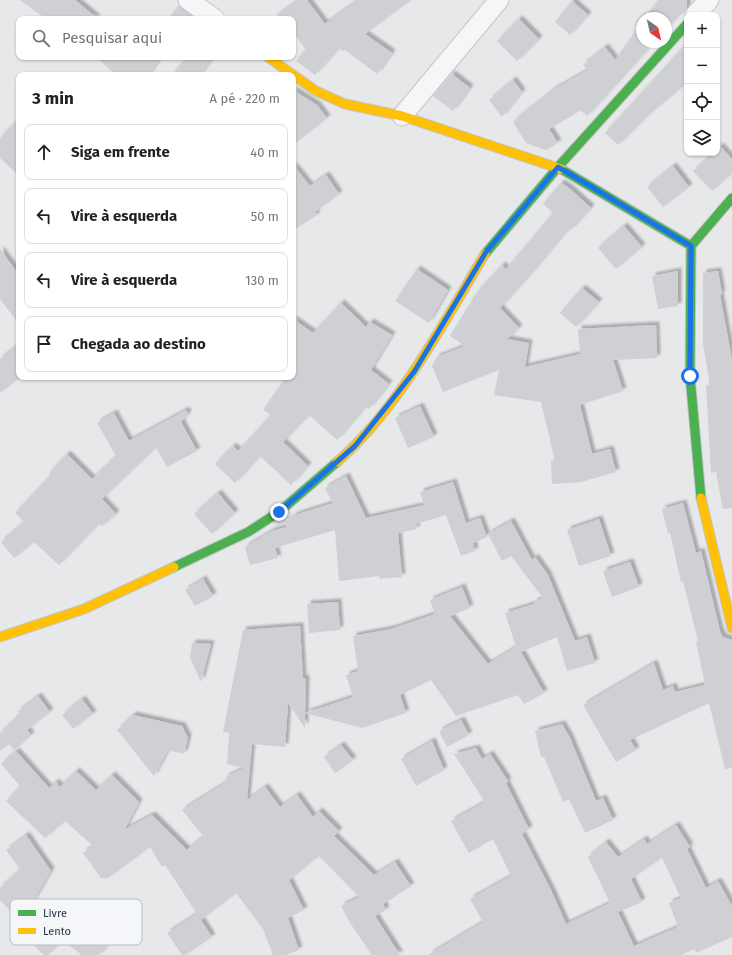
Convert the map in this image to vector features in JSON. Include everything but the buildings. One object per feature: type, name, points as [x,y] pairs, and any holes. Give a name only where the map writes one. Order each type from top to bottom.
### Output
[{"type":"street","points":[[188,0],[210,16]]},
{"type":"street","points":[[402,116],[499,0]]},
{"type":"street","points":[[698,12],[709,0]]},
{"type":"street","points":[[0,637],[84,609],[248,532],[279,512],[355,446],[414,372],[486,252],[558,167],[684,27]]},
{"type":"street","points":[[272,60],[289,72]]},
{"type":"street","points":[[296,77],[316,91],[345,104],[402,116],[558,167],[691,246]]},
{"type":"street","points":[[732,198],[691,246],[690,376],[701,498],[732,628]]},
{"type":"traffic: fast","points":[[485,254],[558,167],[684,27]]},
{"type":"traffic: fast","points":[[561,169],[691,246]]},
{"type":"traffic: fast","points":[[701,498],[690,376],[691,246],[732,198]]},
{"type":"traffic: fast","points":[[174,567],[248,532],[279,512],[337,462]]},
{"type":"traffic: slow","points":[[272,60],[289,72]]},
{"type":"traffic: slow","points":[[296,77],[316,91],[345,104],[402,116],[561,169]]},
{"type":"traffic: slow","points":[[337,462],[380,417],[400,391],[436,337],[485,254]]},
{"type":"traffic: slow","points":[[701,498],[732,628]]},
{"type":"traffic: slow","points":[[0,637],[84,609],[174,567]]},
{"type":"route","points":[[279,512],[355,446],[414,372],[486,252],[558,167],[691,246],[690,376]]}]
